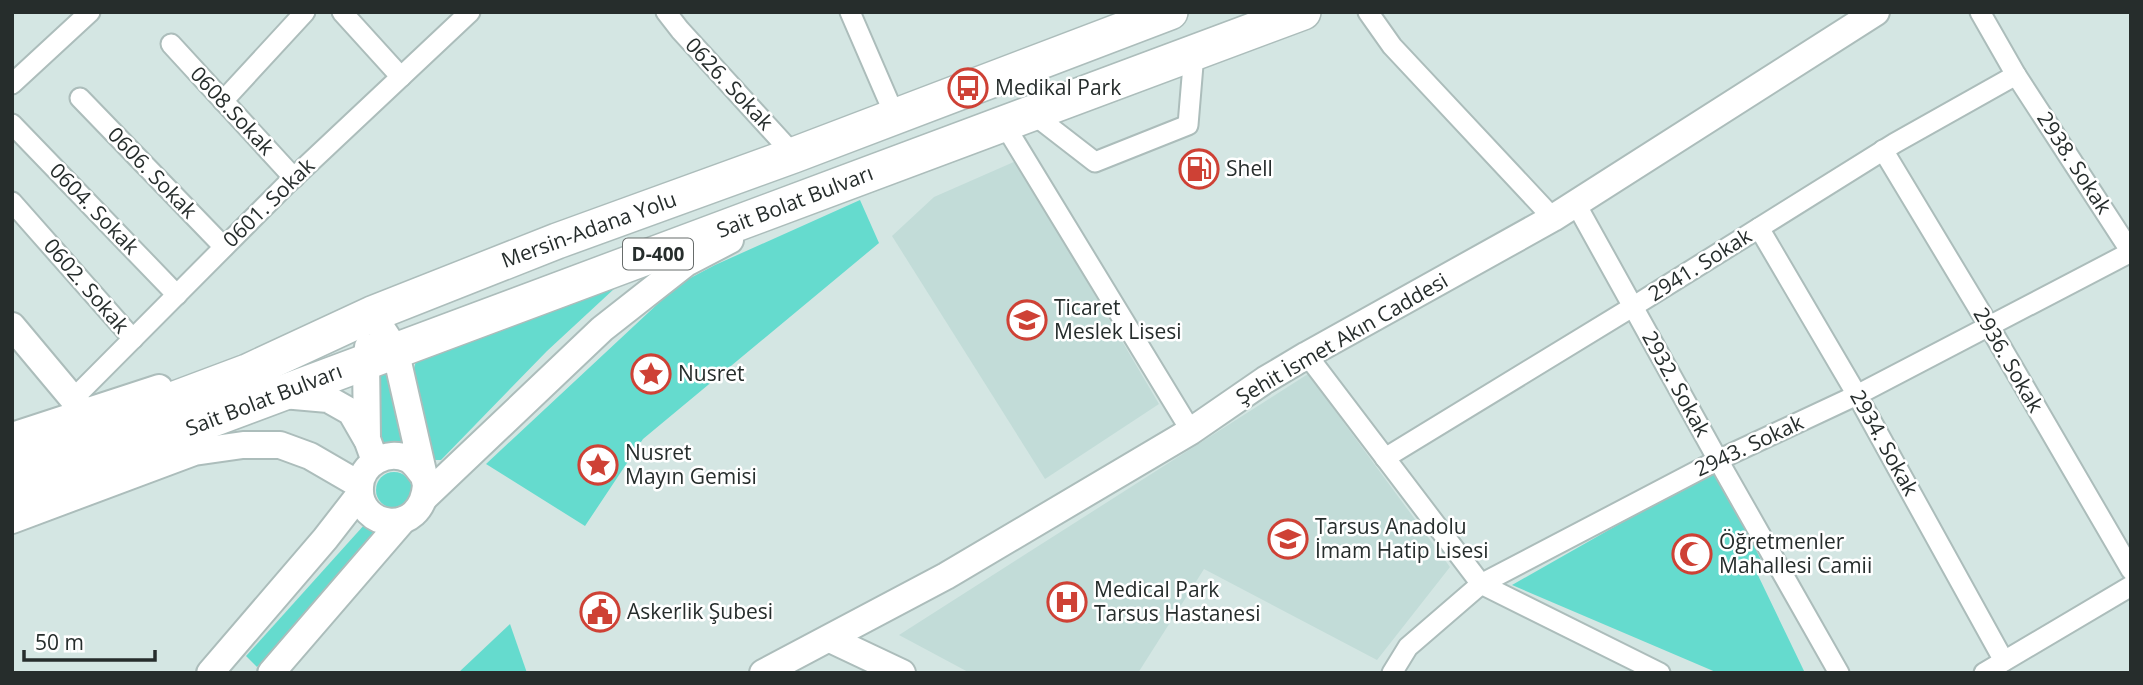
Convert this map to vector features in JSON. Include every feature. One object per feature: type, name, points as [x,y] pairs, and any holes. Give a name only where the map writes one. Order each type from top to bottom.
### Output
[{"type":"highway","name":"Mersin-Adana Yolu","points":[[12,460],[247,372],[372,314],[557,241],[895,116],[1134,18],[1170,12]]},
{"type":"highway","name":"Sait Bolat Bulvarı","points":[[12,494],[1303,12]]},
{"type":"street","points":[[12,84],[90,12]]},
{"type":"street","points":[[223,101],[305,12]]},
{"type":"street","points":[[342,12],[401,77]]},
{"type":"street","name":"0601. Sokak","points":[[78,406],[133,339],[224,247],[470,12]]},
{"type":"street","name":"0626. Sokak","points":[[666,12],[794,155]]},
{"type":"street","points":[[850,12],[895,116]]},
{"type":"street","points":[[1368,12],[1392,46],[1553,218]]},
{"type":"street","name":"Şehit İsmet Akın Caddesi","points":[[763,673],[946,576],[1191,431],[1265,380],[1307,355],[1553,218],[1876,12]]},
{"type":"street","name":"2938. Sokak","points":[[1980,12],[2016,75],[2131,252]]},
{"type":"street","name":"0608.Sokak","points":[[170,44],[294,178]]},
{"type":"street","points":[[1019,119],[1095,162],[1188,125],[1194,53]]},
{"type":"street","name":"2941. Sokak","points":[[1385,458],[1883,150],[2016,75]]},
{"type":"street","name":"0606. Sokak","points":[[80,98],[224,247]]},
{"type":"street","points":[[1019,119],[1191,431]]},
{"type":"street","name":"0604. Sokak","points":[[12,124],[177,295]]},
{"type":"street","name":"2936. Sokak","points":[[1883,150],[2131,570]]},
{"type":"street","points":[[424,486],[602,329],[686,263],[815,195]]},
{"type":"street","name":"0602. Sokak","points":[[12,202],[133,339]]},
{"type":"street","name":"2932. Sokak","points":[[1576,204],[1839,673]]},
{"type":"street","name":"2934. Sokak","points":[[1759,228],[1857,395],[2004,662]]},
{"type":"street","name":"2943. Sokak","points":[[1392,673],[1408,647],[1481,584],[1718,460],[1857,395],[2131,252]]},
{"type":"street","points":[[12,520],[194,452],[243,445],[279,446],[310,456],[360,489],[364,505],[371,514],[381,520],[392,522],[413,515],[421,507],[424,486],[380,355],[372,314]]},
{"type":"street","points":[[12,326],[78,406]]},
{"type":"street","points":[[211,673],[325,539],[360,489],[371,450],[380,355]]},
{"type":"street","points":[[1307,355],[1481,584],[1660,673]]},
{"type":"street","points":[[12,436],[78,406],[167,385],[247,372]]},
{"type":"street","points":[[278,395],[328,399],[351,412],[371,450],[385,457],[407,459],[416,466],[424,486]]},
{"type":"street","points":[[271,673],[403,520]]},
{"type":"street","points":[[1984,673],[2131,586]]},
{"type":"street","points":[[831,639],[902,673]]},
{"type":"street","points":[[211,673],[228,669],[238,673]]},
{"type":"shaded area","name":"Ticaret Meslek Lisesi","points":[[1016,161],[1159,404],[1045,479],[892,236],[934,197]]},
{"type":"shaded area","points":[[860,200],[879,243],[643,439],[585,526],[486,464],[679,284]]},
{"type":"shaded area","points":[[628,276],[547,351],[441,460],[434,460],[414,368],[417,358]]},
{"type":"shaded area","points":[[386,365],[406,448],[376,450],[380,369]]},
{"type":"shaded area","name":"Tarsus Anadolu İmam Hatip Lisesi","points":[[1308,374],[1450,567],[1377,660],[1204,569],[1138,673],[970,673],[899,635]]},
{"type":"shaded area","points":[[1716,469],[1761,560],[1754,567],[1805,673],[1718,673],[1512,585]]},
{"type":"shaded area","points":[[394,472],[407,477],[412,490],[407,503],[394,508],[381,503],[376,490],[381,477]]},
{"type":"shaded area","points":[[365,524],[381,533],[257,667],[246,656]]},
{"type":"shaded area","points":[[510,624],[527,673],[458,673]]},
{"type":"place","name":"Medikal Park","points":[[968,88]]},
{"type":"place","name":"Shell","points":[[1199,169]]},
{"type":"place","name":"Ticaret Meslek Lisesi","points":[[1027,320]]},
{"type":"place","name":"Nusret","points":[[651,374]]},
{"type":"place","name":"Nusret Mayın Gemisi","points":[[598,465]]},
{"type":"place","name":"Tarsus Anadolu İmam Hatip Lisesi","points":[[1288,539]]},
{"type":"place","name":"Öğretmenler Mahallesi Camii","points":[[1692,554]]},
{"type":"place","name":"Medical Park Tarsus Hastanesi","points":[[1067,602]]},
{"type":"place","name":"Askerlik Şubesi","points":[[600,612]]}]
